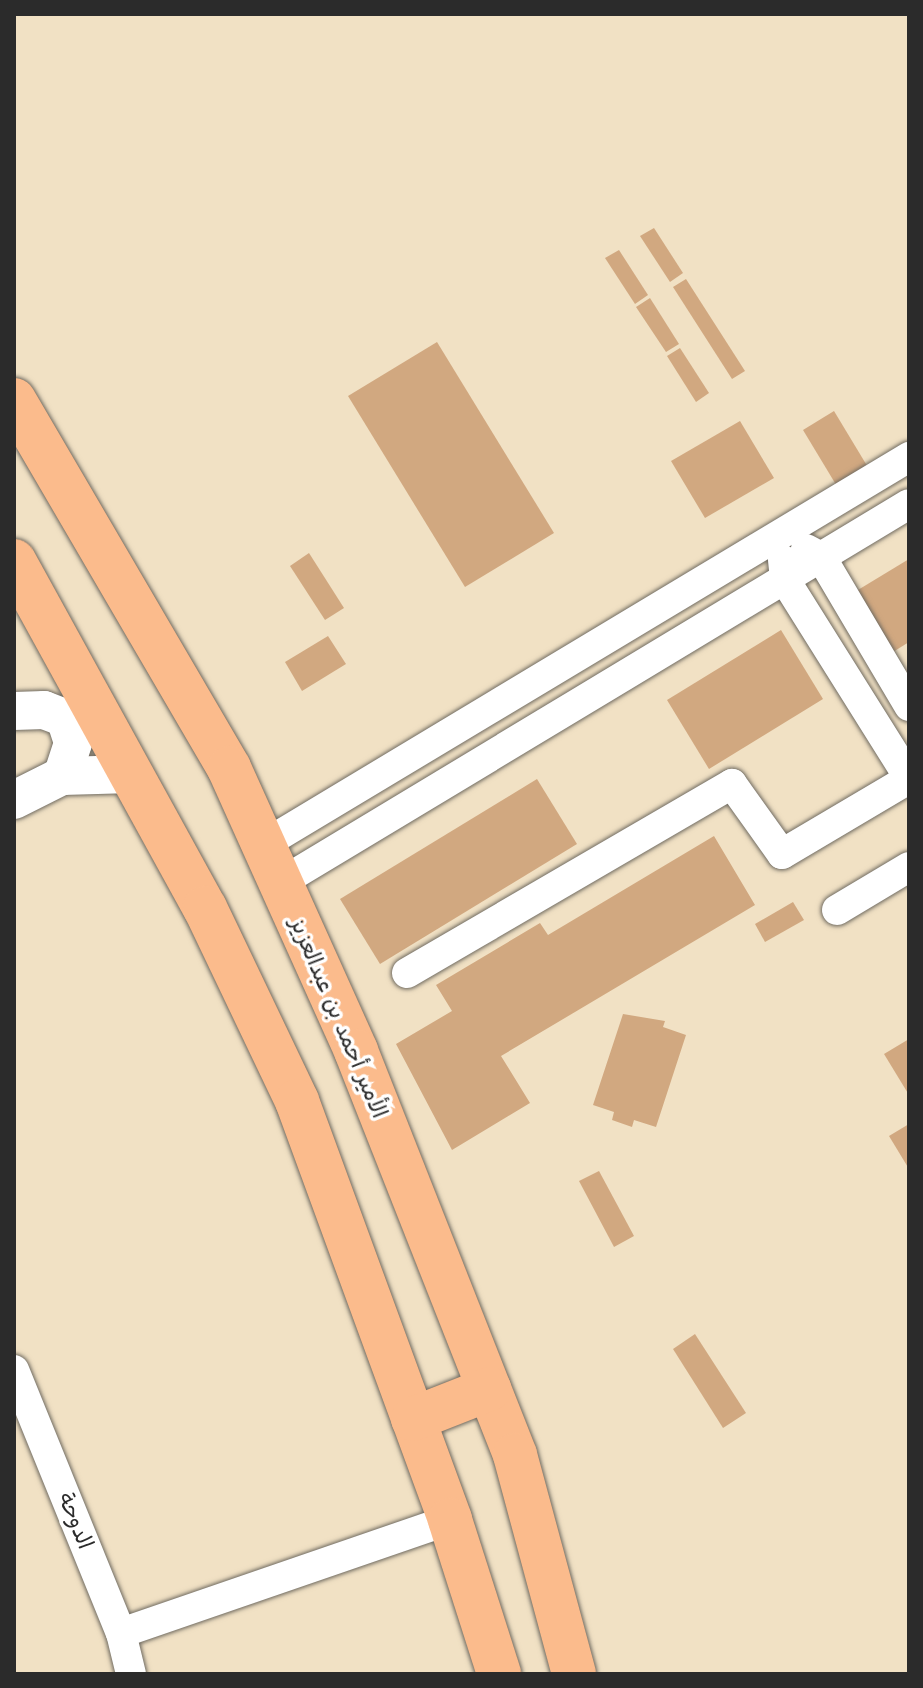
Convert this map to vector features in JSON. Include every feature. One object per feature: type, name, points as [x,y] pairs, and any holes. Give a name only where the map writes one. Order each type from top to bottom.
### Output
[{"type":"main road","name":"الأمير أحمد بن عبدالعزيز","points":[[14,400],[229,768],[356,1051],[515,1455],[574,1674]]},
{"type":"main road","points":[[14,561],[205,908],[297,1101],[450,1520],[499,1674]]},
{"type":"main road","points":[[413,1419],[489,1389]]},
{"type":"street","points":[[272,864],[781,534],[909,457]]},
{"type":"street","points":[[272,864],[785,580],[909,504]]},
{"type":"street","points":[[781,534],[821,557],[909,706]]},
{"type":"street","points":[[407,973],[732,784],[782,854],[909,778],[785,580],[781,534]]},
{"type":"street","points":[[14,712],[66,655]]},
{"type":"street","points":[[14,712],[44,710],[65,718],[73,743],[62,776]]},
{"type":"street","points":[[14,800],[62,776],[132,774]]},
{"type":"street","points":[[837,910],[909,867]]},
{"type":"street","name":"الدوحة","points":[[14,1370],[121,1633],[131,1674]]},
{"type":"street","points":[[121,1633],[450,1520]]},
{"type":"building","points":[[654,228],[683,273],[670,282],[640,236]]},
{"type":"building","points":[[619,250],[648,295],[635,304],[605,258]]},
{"type":"building","points":[[686,279],[745,371],[732,379],[673,287]]},
{"type":"building","points":[[650,298],[679,344],[666,352],[636,307]]},
{"type":"building","points":[[437,342],[554,533],[465,587],[348,396]]},
{"type":"building","points":[[680,348],[709,393],[696,402],[667,356]]},
{"type":"building","points":[[834,411],[869,469],[838,488],[803,430]]},
{"type":"building","points":[[740,421],[774,478],[705,518],[671,461]]},
{"type":"building","points":[[309,553],[344,608],[325,620],[290,566]]},
{"type":"building","points":[[909,559],[909,642],[885,657],[848,596]]},
{"type":"building","points":[[781,630],[823,699],[709,769],[667,700]]},
{"type":"building","points":[[328,636],[346,664],[302,691],[285,662]]},
{"type":"building","points":[[537,779],[577,844],[380,964],[340,899]]},
{"type":"building","points":[[714,836],[755,905],[501,1056],[530,1103],[452,1150],[396,1044],[452,1011],[436,985],[540,923],[548,935]]},
{"type":"building","points":[[793,902],[804,920],[765,942],[755,924]]},
{"type":"building","points":[[623,1014],[665,1021],[663,1027],[686,1035],[656,1127],[634,1120],[632,1127],[612,1120],[614,1112],[593,1105]]},
{"type":"building","points":[[909,1039],[909,1095],[884,1054]]},
{"type":"building","points":[[909,1124],[909,1169],[889,1136]]},
{"type":"building","points":[[599,1171],[634,1236],[614,1247],[579,1181]]},
{"type":"building","points":[[695,1334],[746,1413],[723,1428],[673,1349]]}]
